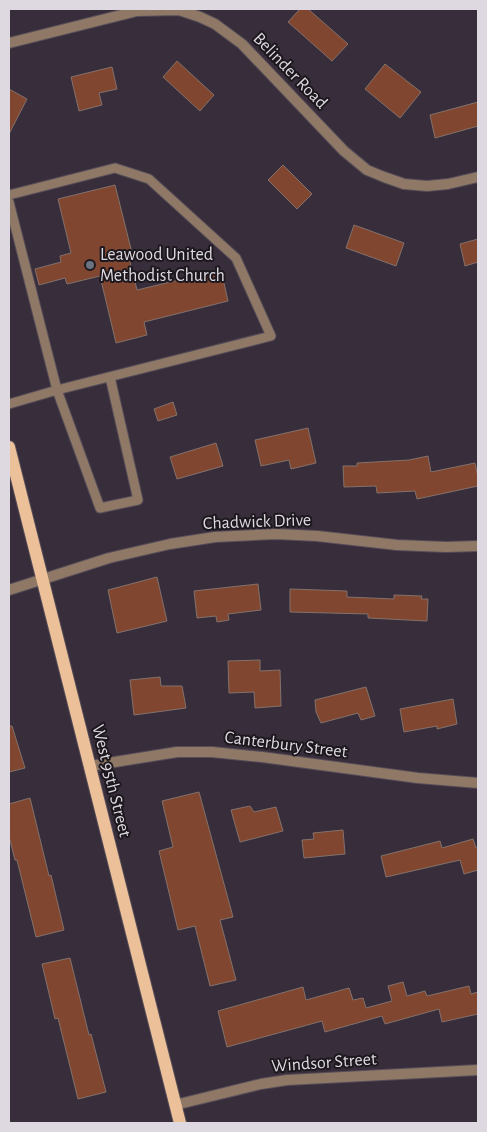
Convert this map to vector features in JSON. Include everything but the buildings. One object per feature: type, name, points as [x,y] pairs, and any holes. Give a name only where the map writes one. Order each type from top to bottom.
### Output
[{"type":"main road","name":"West 95th Street","points":[[9,447],[180,1123]]},
{"type":"street","name":"Belinder Road","points":[[9,43],[137,11],[179,10],[200,16],[215,24],[242,44],[344,151],[367,170],[404,184],[427,186],[448,184],[478,177]]},
{"type":"street","name":"Chadwick Drive","points":[[9,590],[110,558],[170,544],[215,537],[276,534],[318,536],[397,545],[478,546]]},
{"type":"street","name":"Canterbury Street","points":[[90,766],[177,752],[212,752],[418,778],[478,783]]},
{"type":"street","name":"Windsor Street","points":[[175,1105],[261,1084],[287,1080],[478,1070]]},
{"type":"lane","points":[[9,195],[115,168],[149,179],[236,258],[271,336],[9,404]]},
{"type":"lane","points":[[9,202],[57,390],[100,508],[138,500],[110,378]]},
{"type":"place","name":"Leawood United Methodist Church","points":[[90,265]]}]
